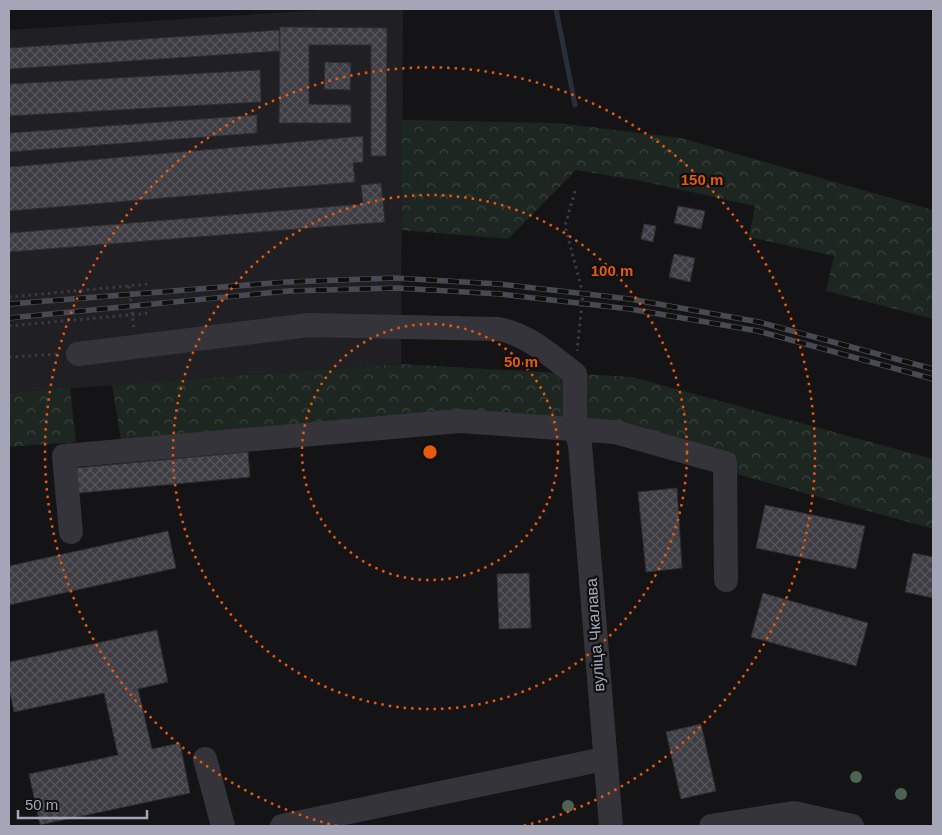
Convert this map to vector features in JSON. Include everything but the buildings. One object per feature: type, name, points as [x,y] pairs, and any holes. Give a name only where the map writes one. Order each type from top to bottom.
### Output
[{"type":"street","points":[[78,354],[136,345],[309,325],[498,329],[514,332],[532,341],[575,374]]},
{"type":"street","name":"вуліца Чкалава","points":[[575,374],[577,437],[611,826]]},
{"type":"street","points":[[71,532],[64,456],[460,421],[577,437],[615,432],[724,463],[726,580]]},
{"type":"street","points":[[205,759],[223,826]]},
{"type":"street","points":[[282,826],[604,759]]},
{"type":"street","points":[[711,826],[794,813],[852,826]]},
{"type":"path","points":[[575,191],[565,226],[583,294],[575,374]]},
{"type":"path","points":[[9,297],[149,284]]},
{"type":"path","points":[[129,286],[136,345]]},
{"type":"path","points":[[9,326],[151,313]]},
{"type":"path","points":[[9,357],[78,354]]},
{"type":"shaded area","points":[[338,9],[403,9],[401,364],[9,393],[9,30]]},
{"type":"green space","points":[[402,120],[558,123],[681,138],[933,210],[933,319],[826,291],[834,256],[749,237],[755,206],[646,182],[576,170],[508,239],[402,230]]},
{"type":"green space","points":[[401,364],[632,377],[933,459],[933,529],[597,435],[435,428],[121,440],[112,385]]},
{"type":"green space","points":[[70,388],[76,442],[9,447],[9,393]]},
{"type":"waterway","points":[[556,9],[575,105]]},
{"type":"railway","points":[[9,304],[286,282],[394,278],[499,284],[630,299],[759,322],[933,369]]},
{"type":"railway","points":[[9,318],[288,291],[396,288],[500,294],[630,309],[758,331],[933,379]]}]
